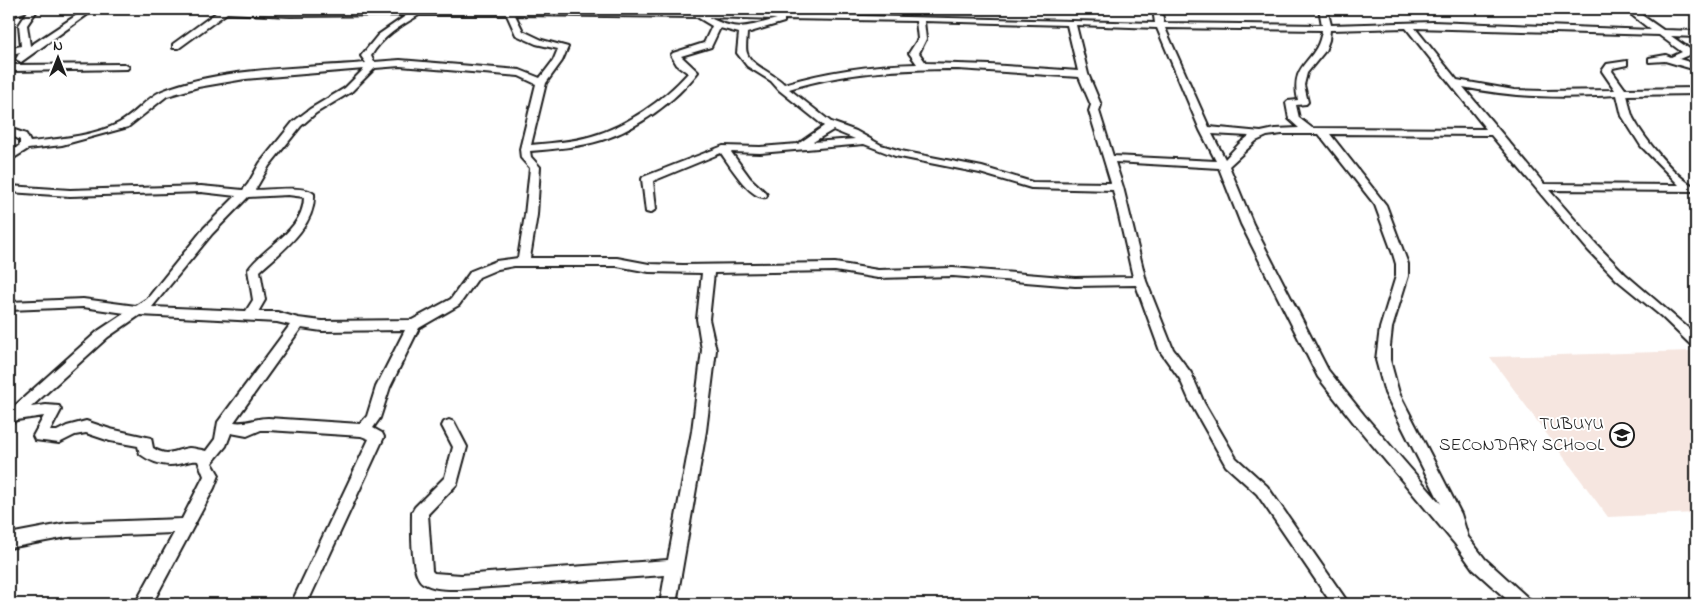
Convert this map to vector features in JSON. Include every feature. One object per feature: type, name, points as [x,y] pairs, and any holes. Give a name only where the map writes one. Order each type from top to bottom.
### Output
[{"type":"street","points":[[9,14],[27,9]]},
{"type":"street","points":[[25,51],[22,25],[34,9]]},
{"type":"street","points":[[11,70],[25,51],[91,9]]},
{"type":"street","points":[[176,46],[221,9],[290,13],[575,10],[697,15],[790,16],[867,13],[920,20],[1071,22],[1160,26],[1327,27],[1408,25],[1696,34]]},
{"type":"street","points":[[687,9],[718,25],[743,32],[790,16]]},
{"type":"street","points":[[961,9],[962,20]]},
{"type":"street","points":[[1157,9],[1160,26],[1205,130],[1223,165],[1247,224],[1323,374],[1461,538],[1479,564],[1523,604]]},
{"type":"street","points":[[1308,130],[1294,119],[1292,103],[1303,102],[1299,82],[1303,72],[1322,47],[1327,27],[1327,17],[1323,9]]},
{"type":"street","points":[[1628,9],[1688,52],[1671,60]]},
{"type":"street","points":[[510,12],[519,33],[539,42],[562,46],[556,61],[541,83],[525,149],[526,158],[535,167],[531,215],[523,263]]},
{"type":"street","points":[[372,66],[366,56],[370,49],[389,30],[416,13]]},
{"type":"street","points":[[9,20],[22,25]]},
{"type":"street","points":[[920,20],[922,39],[914,53],[924,67]]},
{"type":"street","points":[[1071,22],[1082,74],[1096,105],[1094,111],[1100,132],[1108,149],[1108,160],[1118,187],[1140,281],[1167,351],[1186,377],[1198,404],[1231,462],[1262,490],[1341,604]]},
{"type":"street","points":[[525,149],[594,140],[619,129],[684,84],[693,72],[677,59],[676,55],[708,45],[718,25]]},
{"type":"street","points":[[1408,25],[1493,132],[1603,259],[1696,342]]},
{"type":"street","points":[[743,32],[741,47],[744,57],[755,68],[774,79],[782,88],[827,124],[833,125],[885,150],[982,170],[1031,185],[1118,187]]},
{"type":"street","points":[[9,52],[25,51]]},
{"type":"street","points":[[1652,60],[1666,58],[1696,67]]},
{"type":"street","points":[[9,158],[25,146],[62,142],[119,127],[162,95],[197,84],[254,75],[400,63],[511,72],[530,76],[541,83]]},
{"type":"street","points":[[1624,63],[1610,66],[1607,69],[1621,91],[1624,112],[1646,146],[1693,189]]},
{"type":"street","points":[[11,417],[103,334],[140,311],[156,296],[208,231],[246,194],[256,181],[264,165],[297,124],[350,88],[372,66]]},
{"type":"street","points":[[11,70],[124,67]]},
{"type":"street","points":[[782,88],[839,73],[887,68],[924,67],[1034,70],[1082,74]]},
{"type":"street","points":[[1454,82],[1484,90],[1506,92],[1582,94],[1621,91],[1696,90]]},
{"type":"street","points":[[799,146],[833,125]]},
{"type":"street","points":[[1205,130],[1258,134],[1282,130],[1493,132]]},
{"type":"street","points":[[9,131],[24,138],[25,146]]},
{"type":"street","points":[[1322,131],[1380,205],[1399,254],[1402,264],[1402,276],[1386,328],[1382,346],[1383,360],[1392,392],[1456,519],[1461,538]]},
{"type":"street","points":[[1108,160],[1223,165],[1228,163],[1239,150],[1258,134]]},
{"type":"street","points":[[650,208],[647,179],[723,149],[754,150],[865,141]]},
{"type":"street","points":[[723,149],[746,180],[762,196]]},
{"type":"street","points":[[1542,187],[1693,189]]},
{"type":"street","points":[[9,189],[70,193],[202,189],[246,194],[309,194],[308,209],[299,225],[254,270],[259,300],[249,316]]},
{"type":"street","points":[[9,306],[83,303],[140,311],[277,317],[298,323],[330,326],[414,326],[455,302],[471,277],[479,271],[498,264],[523,263],[617,262],[649,268],[708,269],[835,267],[878,274],[953,272],[1089,282],[1140,281]]},
{"type":"street","points":[[668,604],[699,431],[709,350],[703,319],[708,269]]},
{"type":"street","points":[[223,426],[298,323]]},
{"type":"street","points":[[363,430],[374,418],[383,387],[400,358],[414,326]]},
{"type":"street","points":[[11,417],[54,410],[40,436],[59,437],[72,430],[86,427],[110,435],[146,442],[145,450],[155,457],[172,459],[189,454],[208,457]]},
{"type":"street","points":[[223,426],[240,427],[246,430],[259,424],[363,430],[377,438],[299,604]]},
{"type":"street","points":[[143,604],[210,482],[212,475],[204,463],[208,457],[218,450],[225,432],[223,426]]},
{"type":"street","points":[[449,426],[460,447],[452,480],[420,512],[419,538],[423,571],[425,575],[433,580],[461,582],[675,567]]},
{"type":"street","points":[[9,541],[68,530],[185,526]]},
{"type":"shaded area","name":"TUBUYU SECONDARY SCHOOL","points":[[1691,351],[1696,357],[1696,513],[1608,517],[1490,357]]},
{"type":"place","name":"TUBUYU SECONDARY SCHOOL","points":[[1622,435]]}]
